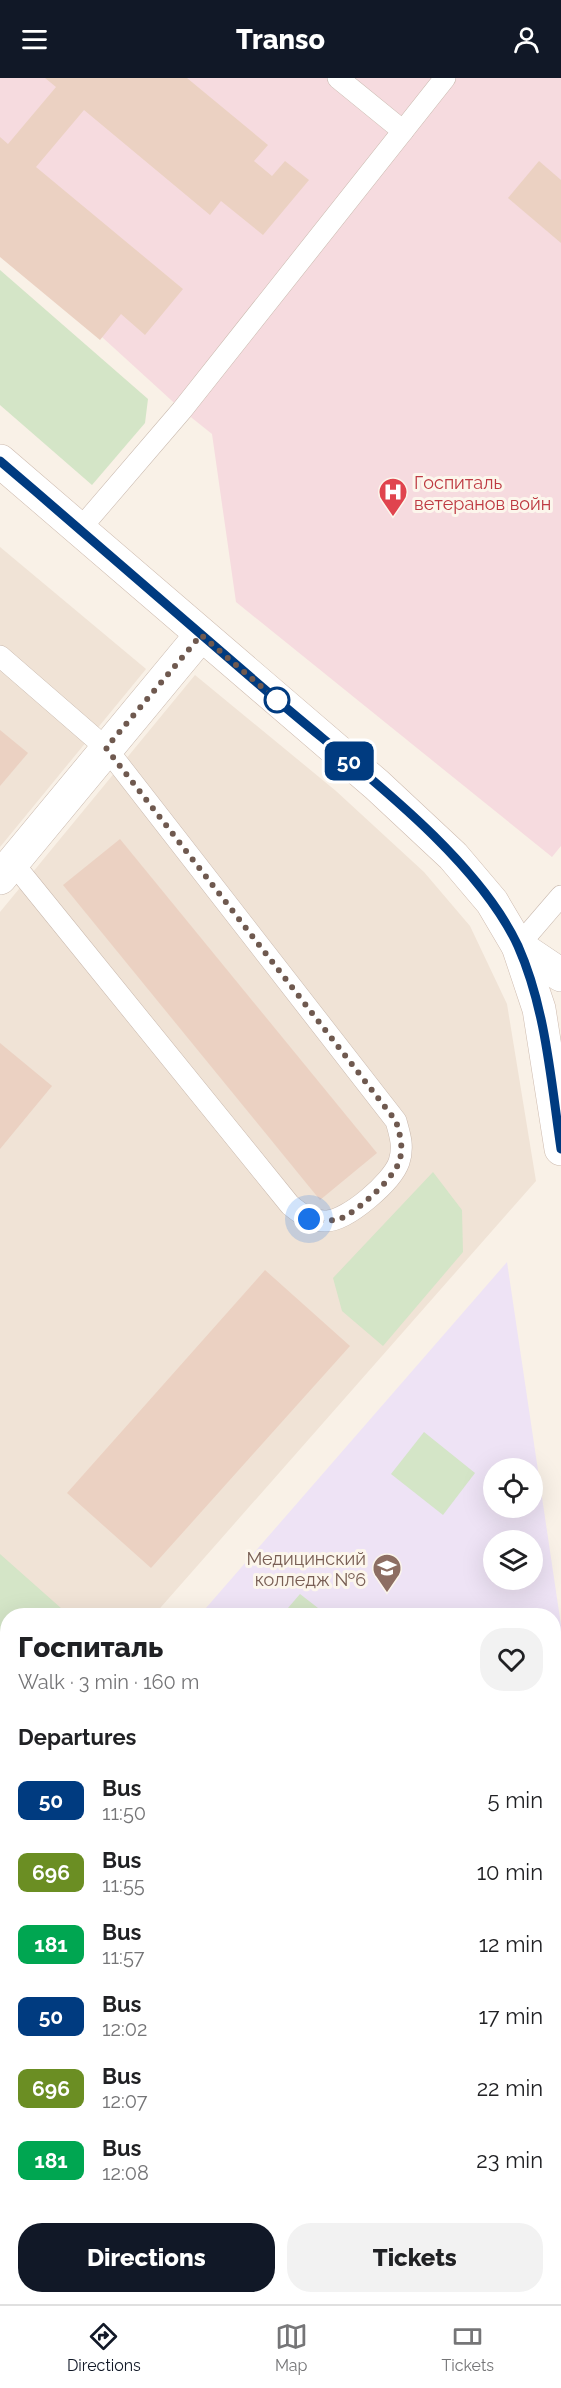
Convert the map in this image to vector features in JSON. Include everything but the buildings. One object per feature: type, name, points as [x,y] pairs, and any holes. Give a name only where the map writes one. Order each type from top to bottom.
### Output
[{"type":"street","points":[[0,461],[377,785],[453,856],[492,902],[518,946],[539,1010],[561,1149]]},
{"type":"street","points":[[6,870],[201,635]]},
{"type":"street","points":[[518,946],[561,975]]},
{"type":"lane","points":[[338,78],[403,131]]},
{"type":"lane","points":[[80,529],[182,410],[445,78]]},
{"type":"lane","points":[[0,656],[106,748],[396,1121],[402,1142],[399,1163],[387,1180],[346,1216],[327,1221],[309,1219],[290,1205],[6,870]]},
{"type":"lane","points":[[518,946],[561,896]]},
{"type":"shaded area","name":"Госпиталь ветеранов войн","points":[[0,78],[561,78],[561,846],[552,857],[236,602],[212,434],[182,410],[0,244]]},
{"type":"shaded area","points":[[0,547],[146,669],[0,847]]},
{"type":"shaded area","points":[[195,675],[336,791],[424,872],[470,926],[507,1004],[536,1181],[160,1608],[0,1608],[0,912]]},
{"type":"shaded area","name":"Медицинский колледж №6","points":[[507,1262],[536,1458],[483,1458],[483,1518],[543,1518],[543,1504],[558,1608],[206,1608]]},
{"type":"green space","points":[[0,270],[148,399],[145,423],[92,485],[0,405]]},
{"type":"green space","points":[[433,1172],[462,1210],[463,1252],[383,1346],[342,1311],[333,1278]]},
{"type":"green space","points":[[424,1432],[475,1473],[443,1515],[391,1474]]},
{"type":"green space","points":[[0,1554],[61,1608],[0,1608]]},
{"type":"green space","points":[[300,1594],[318,1608],[288,1608]]},
{"type":"bus line","name":"50","points":[[0,461],[377,785],[453,856],[492,902],[518,946],[539,1010],[561,1149]]},
{"type":"place","name":"Госпиталь ветеранов войн","points":[[393,518]]},
{"type":"place","name":"Медицинский колледж №6","points":[[387,1594]]},
{"type":"route","points":[[277,700],[201,635],[106,748],[196,867],[396,1121],[402,1142],[399,1163],[387,1180],[346,1216],[327,1221],[309,1219]]}]
